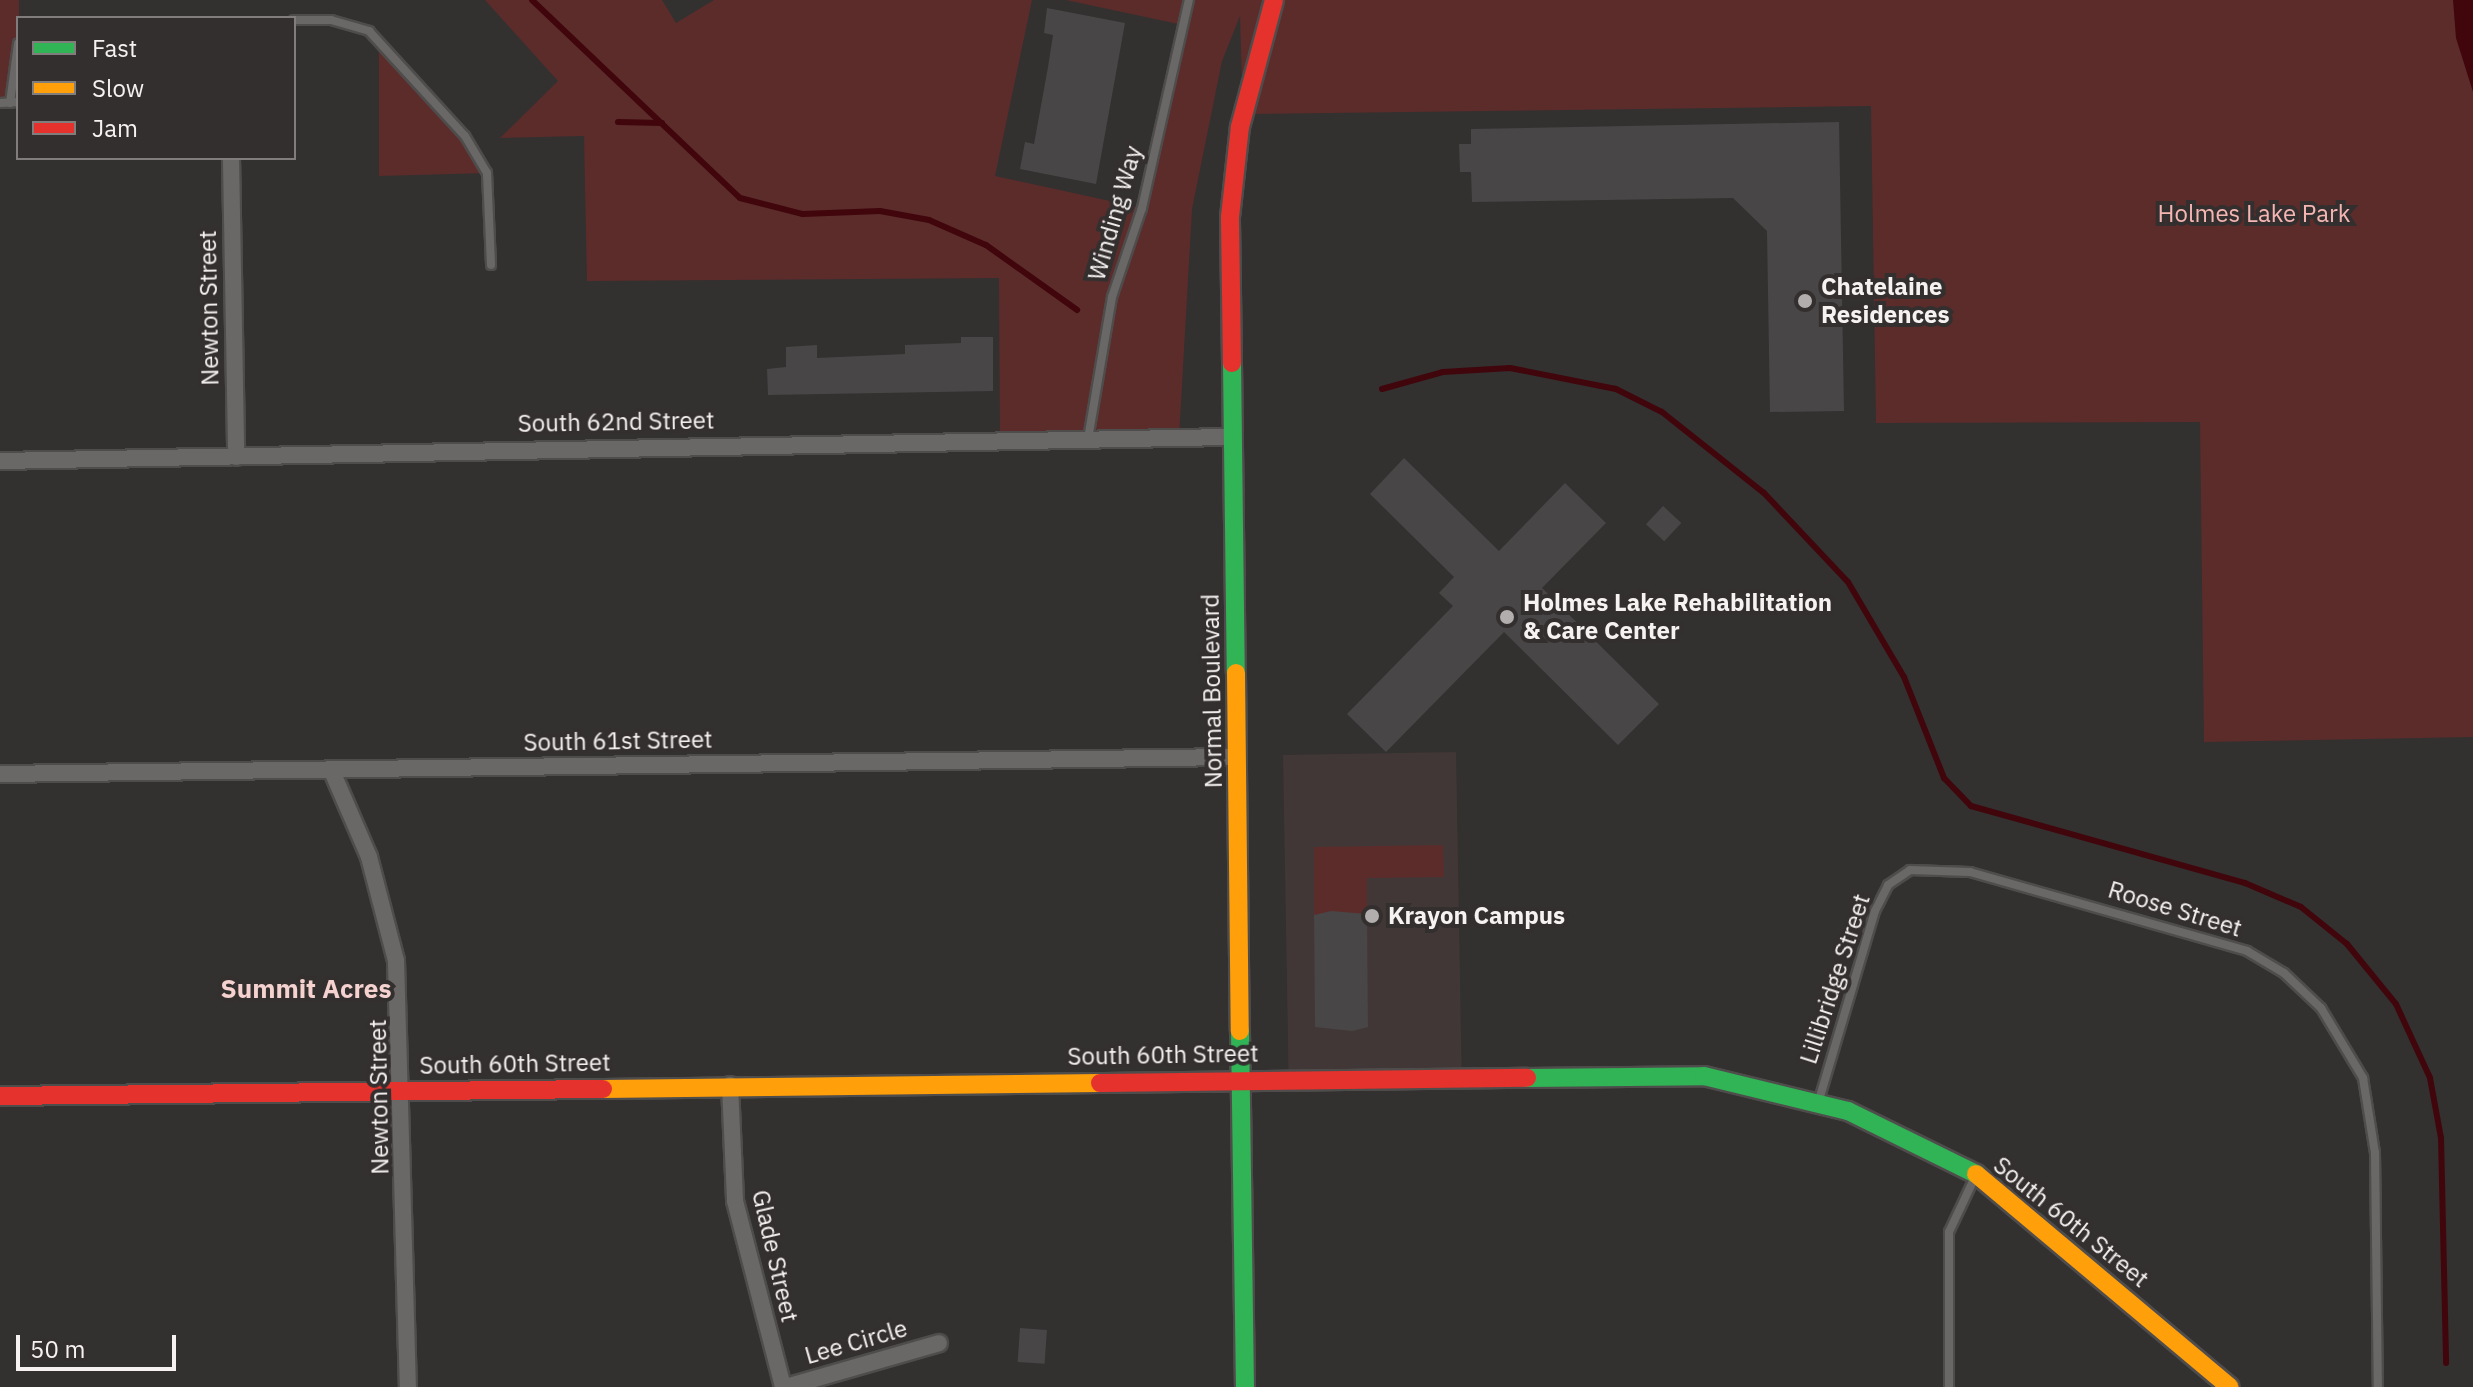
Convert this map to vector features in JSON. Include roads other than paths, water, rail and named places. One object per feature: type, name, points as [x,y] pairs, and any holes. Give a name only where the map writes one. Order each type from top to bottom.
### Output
[{"type":"street","name":"Normal Boulevard","points":[[1245,1387],[1232,188],[1274,0]]},
{"type":"street","name":"Newton Street","points":[[231,160],[236,457]]},
{"type":"street","name":"South 62nd Street","points":[[0,461],[1233,437]]},
{"type":"street","name":"South 61st Street","points":[[0,774],[1237,757]]},
{"type":"street","name":"Newton Street","points":[[331,769],[385,908],[401,1014],[408,1387]]},
{"type":"street","name":"South 60th Street","points":[[0,1096],[1677,1074],[1819,1101],[1977,1174],[2230,1387]]},
{"type":"street","name":"Glade Street","points":[[730,1085],[735,1201],[784,1387]]},
{"type":"street","name":"Lee Circle","points":[[784,1387],[939,1343]]},
{"type":"lane","name":"Winding Way","points":[[1088,440],[1112,297],[1142,208],[1189,0]]},
{"type":"lane","points":[[296,20],[331,20],[369,31],[465,136],[487,173],[491,265]]},
{"type":"lane","points":[[9,103],[16,57]]},
{"type":"lane","name":"Roose Street","points":[[1899,876],[1920,868],[1970,872],[2226,941],[2284,973],[2321,1008],[2352,1052],[2372,1119],[2378,1387]]},
{"type":"lane","name":"Lillibridge Street","points":[[1819,1101],[1875,911],[1899,876]]},
{"type":"lane","points":[[1949,1387],[1949,1232],[1977,1174]]},
{"type":"waterway","points":[[532,0],[740,198],[803,214],[880,211],[929,220],[986,245],[1077,310]]},
{"type":"waterway","points":[[618,122],[662,123]]},
{"type":"waterway","points":[[1382,389],[1443,372],[1510,368],[1616,389],[1662,412],[1764,493],[1848,582],[1904,677],[1944,778],[1971,806],[2245,883],[2301,907],[2347,944],[2396,1004],[2430,1078],[2441,1138],[2446,1363]]},
{"type":"place","name":"Chatelaine Residences","points":[[1805,301]]},
{"type":"place","name":"Holmes Lake Rehabilitation & Care Center","points":[[1507,617]]},
{"type":"place","name":"Krayon Campus","points":[[1372,916]]},
{"type":"district","name":"Summit Acres","points":[[306,989]]},
{"type":"park label","name":"Holmes Lake Park","points":[[2254,214]]}]
